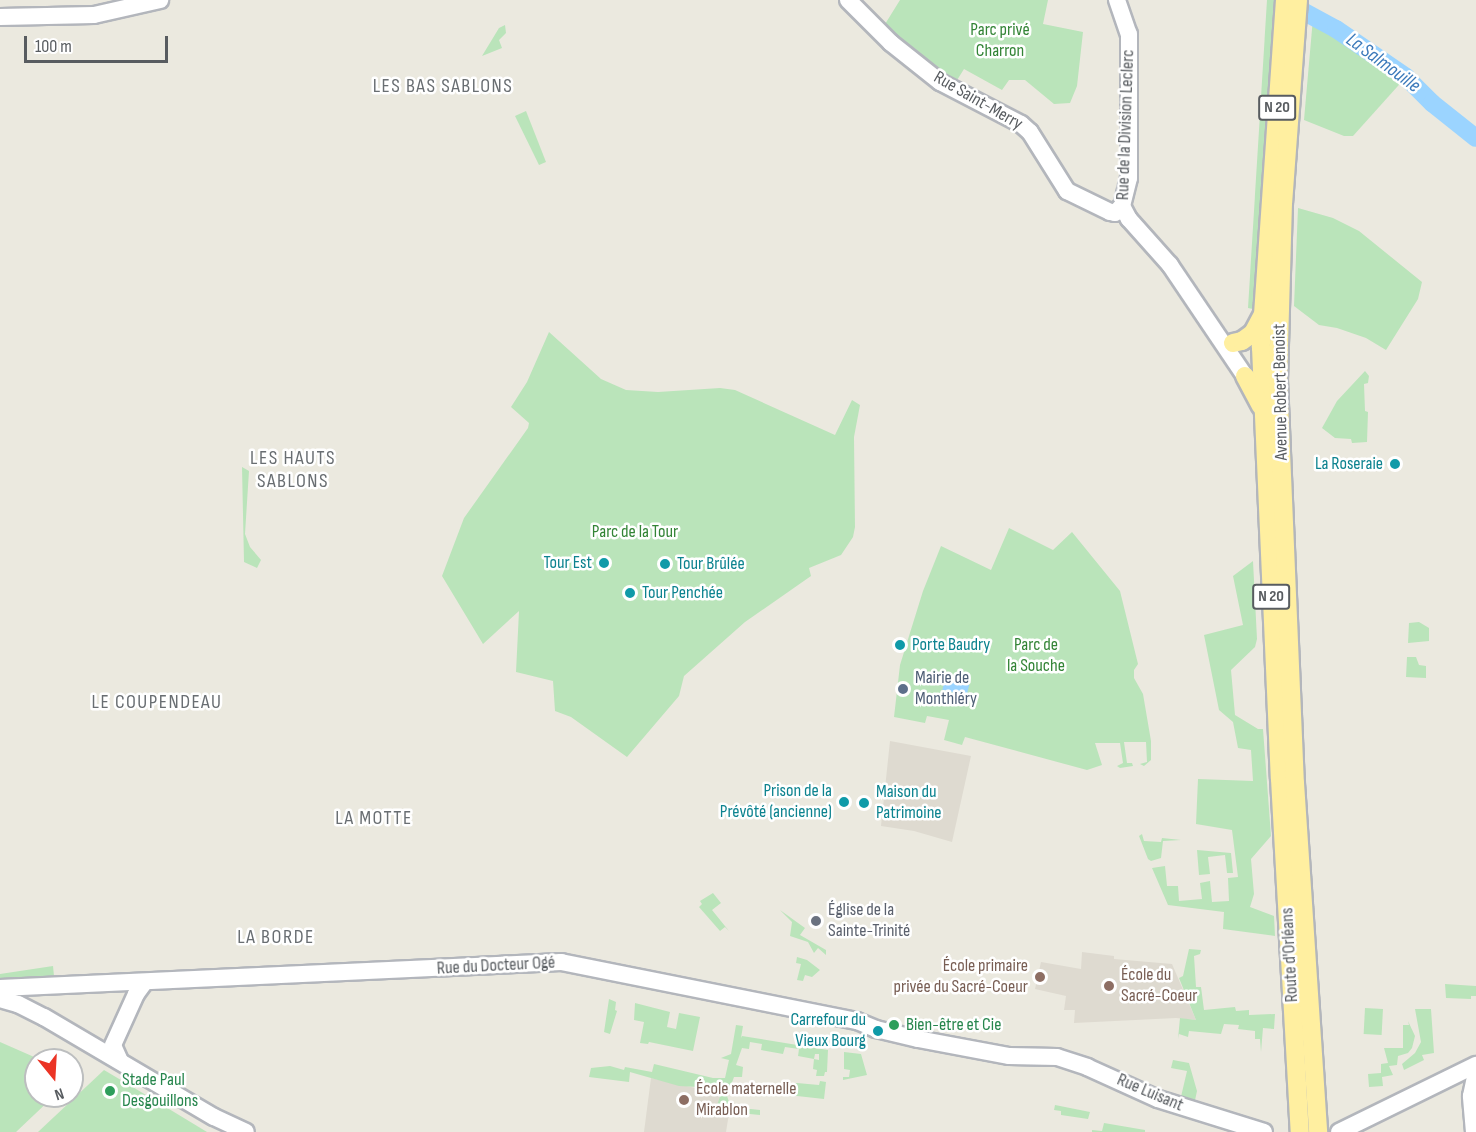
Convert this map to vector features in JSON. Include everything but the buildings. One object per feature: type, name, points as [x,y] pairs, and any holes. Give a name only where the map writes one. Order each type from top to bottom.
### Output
[{"type":"main road","points":[[0,17],[94,15],[160,0]]},
{"type":"main road","name":"Rue Saint-Merry","points":[[848,0],[891,43],[940,82],[1021,124],[1035,140],[1067,191],[1122,213]]},
{"type":"main road","name":"Rue de la Division Leclerc","points":[[1118,0],[1129,34],[1129,178],[1122,213],[1170,265],[1215,330],[1244,351],[1245,376]]},
{"type":"main road","name":"Avenue Robert Benoist","points":[[1288,781],[1264,415],[1244,351],[1262,315],[1288,12],[1298,0]]},
{"type":"main road","name":"Avenue Robert Benoist","points":[[1288,12],[1280,352],[1288,781]]},
{"type":"main road","points":[[1244,351],[1242,341],[1253,333],[1262,315]]},
{"type":"main road","points":[[1244,351],[1280,352]]},
{"type":"main road","points":[[1244,351],[1266,363],[1273,380],[1275,430],[1282,452]]},
{"type":"main road","points":[[1245,376],[1264,415]]},
{"type":"main road","name":"Route d'Orléans","points":[[1288,781],[1300,1132]]},
{"type":"main road","name":"Route d'Orléans","points":[[1288,781],[1318,1132]]},
{"type":"main road","name":"Rue du Docteur Ogé","points":[[0,988],[135,987],[561,962],[857,1021],[903,1036],[984,1051]]},
{"type":"main road","points":[[44,1017],[44,1000],[53,987]]},
{"type":"main road","points":[[110,1050],[135,987]]},
{"type":"main road","points":[[0,999],[18,1004],[110,1050],[214,1117],[246,1132]]},
{"type":"main road","name":"Rue Luisant","points":[[984,1051],[1036,1058],[1050,1056],[1087,1067],[1158,1099],[1264,1132]]},
{"type":"main road","points":[[1339,1132],[1476,1065]]},
{"type":"main road","points":[[1474,1132],[1471,1096],[1476,1074]]},
{"type":"main road","points":[[1423,1091],[1454,1082],[1464,1085],[1471,1096]]},
{"type":"shaded area","points":[[890,741],[971,756],[952,842],[914,831],[881,826]]},
{"type":"shaded area","name":"École du Sacré-Coeur","points":[[1082,952],[1114,956],[1114,959],[1172,964],[1196,1020],[1176,1018],[1074,1023],[1075,1010],[1064,1010],[1066,996],[1035,989],[1041,962],[1081,969]]},
{"type":"shaded area","name":"École maternelle Mirablon","points":[[651,1078],[722,1094],[730,1107],[726,1132],[644,1132]]},
{"type":"green space","name":"Parc privé Charron","points":[[900,0],[1048,0],[1043,24],[1083,32],[1077,86],[1070,103],[1054,104],[1025,80],[1009,80],[1002,90],[964,69],[954,85],[882,29]]},
{"type":"green space","points":[[1267,0],[1276,0],[1253,309],[1248,308]]},
{"type":"green space","points":[[1313,18],[1336,29],[1406,77],[1353,136],[1344,136],[1304,120]]},
{"type":"green space","points":[[505,25],[506,33],[499,40],[502,48],[482,56],[499,28]]},
{"type":"green space","points":[[526,111],[546,162],[539,165],[515,116]]},
{"type":"green space","points":[[1298,208],[1333,218],[1359,231],[1422,282],[1418,299],[1386,350],[1366,338],[1337,328],[1319,325],[1294,306]]},
{"type":"green space","name":"Parc de la Tour","points":[[549,332],[601,379],[626,390],[658,392],[720,388],[735,390],[835,435],[852,400],[860,405],[854,437],[855,527],[853,537],[841,555],[809,568],[811,576],[745,622],[684,676],[679,696],[627,757],[571,717],[555,711],[553,681],[516,672],[519,611],[483,644],[442,576],[464,518],[528,428],[529,423],[511,407],[527,382]]},
{"type":"green space","points":[[1365,371],[1369,376],[1368,383],[1364,384],[1365,411],[1368,412],[1367,442],[1352,443],[1351,439],[1335,438],[1322,428],[1337,401]]},
{"type":"green space","points":[[242,467],[249,471],[245,534],[250,547],[261,560],[257,568],[244,562]]},
{"type":"green space","name":"Parc de la Souche","points":[[1009,528],[1053,550],[1072,532],[1120,591],[1138,664],[1134,670],[1134,678],[1143,694],[1151,741],[1151,760],[1144,766],[1140,764],[1147,762],[1146,742],[1124,742],[1127,763],[1132,763],[1133,766],[1120,768],[1117,766],[1123,763],[1120,743],[1095,743],[1102,765],[1087,770],[965,737],[962,745],[944,740],[949,720],[927,716],[925,723],[894,717],[900,665],[923,591],[941,546],[991,570]]},
{"type":"green space","points":[[1253,561],[1257,639],[1255,647],[1231,670],[1235,715],[1258,729],[1263,729],[1271,836],[1251,859],[1254,894],[1250,907],[1274,916],[1275,936],[1223,929],[1224,912],[1168,905],[1152,868],[1165,866],[1167,886],[1178,886],[1179,901],[1202,899],[1200,883],[1210,881],[1212,902],[1229,901],[1228,878],[1238,877],[1232,830],[1196,824],[1198,779],[1253,781],[1251,750],[1238,748],[1233,722],[1219,710],[1204,635],[1243,625],[1233,576]]},
{"type":"green space","points":[[1419,622],[1429,628],[1429,641],[1408,643],[1409,623]]},
{"type":"green space","points":[[1407,657],[1416,657],[1419,665],[1426,666],[1426,678],[1406,677]]},
{"type":"green space","points":[[1142,834],[1144,841],[1161,842],[1162,838],[1181,840],[1163,841],[1161,858],[1151,861],[1148,859],[1139,836]]},
{"type":"green space","points":[[1197,850],[1231,853],[1233,873],[1227,873],[1225,855],[1208,857],[1210,874],[1199,875]]},
{"type":"green space","points":[[713,893],[721,903],[712,910],[729,931],[725,927],[720,931],[699,907],[702,904],[700,901]]},
{"type":"green space","points":[[780,910],[805,928],[800,935],[826,950],[826,955],[818,948],[814,953],[808,942],[790,936],[792,922]]},
{"type":"green space","points":[[1189,949],[1201,950],[1200,954],[1194,956],[1196,987],[1201,987],[1204,1010],[1235,1007],[1236,1011],[1249,1010],[1249,1015],[1275,1014],[1274,1029],[1263,1028],[1261,1052],[1260,1039],[1255,1039],[1255,1031],[1238,1029],[1239,1025],[1224,1024],[1221,1034],[1189,1031],[1188,1037],[1179,1034],[1178,1039],[1180,1018],[1196,1020],[1179,978],[1183,976]]},
{"type":"green space","points":[[797,957],[807,960],[820,970],[812,977],[805,975],[803,981],[797,980],[801,964],[796,963]]},
{"type":"green space","points":[[53,966],[54,976],[66,976],[66,979],[0,982],[0,974]]},
{"type":"green space","points":[[1445,984],[1476,986],[1476,996],[1471,996],[1471,999],[1446,998]]},
{"type":"green space","points":[[609,999],[616,1002],[615,1010],[617,1011],[610,1034],[604,1032]]},
{"type":"green space","points":[[635,1003],[670,1012],[667,1027],[676,1029],[679,1013],[700,1017],[693,1051],[649,1042],[648,1044],[640,1043],[644,1022],[634,1020]]},
{"type":"green space","points":[[1365,1008],[1383,1009],[1382,1035],[1364,1034]]},
{"type":"green space","points":[[1415,1009],[1431,1009],[1434,1053],[1422,1055],[1424,1060],[1404,1070],[1402,1064],[1415,1053],[1421,1042]]},
{"type":"green space","points":[[1408,1021],[1415,1036],[1412,1048],[1408,1053],[1398,1056],[1397,1065],[1389,1066],[1393,1075],[1382,1077],[1383,1086],[1369,1087],[1368,1074],[1381,1073],[1381,1064],[1388,1063],[1384,1048],[1403,1048],[1403,1025],[1409,1025]]},
{"type":"green space","points":[[736,1025],[743,1026],[741,1038],[742,1036],[828,1050],[827,1072],[824,1076],[816,1076],[817,1070],[813,1069],[814,1059],[798,1056],[799,1049],[785,1047],[783,1054],[761,1050],[762,1044],[750,1042],[749,1049],[742,1048],[736,1065],[743,1067],[742,1077],[734,1077],[727,1096],[729,1102],[741,1108],[760,1110],[760,1115],[729,1112],[729,1107],[717,1105],[721,1094],[698,1087],[679,1086],[630,1072],[629,1082],[589,1077],[591,1068],[610,1066],[624,1070],[625,1067],[652,1072],[654,1064],[713,1078],[725,1078],[729,1060],[721,1058],[731,1054]],"holes":[[[815,1054],[819,1054],[819,1060],[814,1059]]]},
{"type":"green space","points":[[0,1042],[24,1053],[24,1108],[41,1108],[16,1132],[0,1132]]},
{"type":"green space","points":[[844,1052],[861,1054],[867,1075],[843,1080],[843,1077],[849,1077],[850,1070],[844,1069]]},
{"type":"green space","points":[[1173,1060],[1189,1063],[1197,1091],[1194,1105],[1180,1101],[1187,1071],[1171,1068]]},
{"type":"green space","name":"Stade Paul Desgouillons","points":[[104,1070],[207,1132],[38,1132],[64,1108],[84,1108],[84,1089]]},
{"type":"green space","points":[[820,1081],[826,1082],[824,1099],[788,1095],[789,1087],[775,1086],[797,1083],[819,1085]]},
{"type":"green space","points":[[1055,1105],[1090,1112],[1088,1119],[1061,1115],[1061,1111],[1054,1110]]},
{"type":"green space","points":[[1104,1123],[1145,1130],[1145,1132],[1092,1132],[1092,1130],[1102,1131]]},
{"type":"water","points":[[945,679],[969,685],[967,696],[942,690]]},
{"type":"waterway","name":"La Salmouille","points":[[1286,2],[1336,29],[1406,77],[1432,103],[1476,138]]},
{"type":"place","name":"La Roseraie","points":[[1395,464]]},
{"type":"place","name":"Tour Est","points":[[604,563]]},
{"type":"place","name":"Tour Brûlée","points":[[665,564]]},
{"type":"place","name":"Tour Penchée","points":[[630,593]]},
{"type":"place","name":"Porte Baudry","points":[[900,645]]},
{"type":"place","name":"Mairie de Monthléry","points":[[903,689]]},
{"type":"place","name":"Prison de la Prévôté (ancienne)","points":[[844,802]]},
{"type":"place","name":"Maison du Patrimoine","points":[[864,803]]},
{"type":"place","name":"Église de la Sainte-Trinité","points":[[816,921]]},
{"type":"place","name":"École primaire privée du Sacré-Coeur","points":[[1040,977]]},
{"type":"place","name":"École du Sacré-Coeur","points":[[1109,986]]},
{"type":"place","name":"Bien-être et Cie","points":[[894,1025]]},
{"type":"place","name":"Carrefour du Vieux Bourg","points":[[878,1031]]},
{"type":"place","name":"Stade Paul Desgouillons","points":[[110,1091]]},
{"type":"place","name":"École maternelle Mirablon","points":[[684,1100]]},
{"type":"district","name":"LES BAS SABLONS","points":[[443,86]]},
{"type":"district","name":"LES HAUTS SABLONS","points":[[293,470]]},
{"type":"district","name":"LE COUPENDEAU","points":[[157,702]]},
{"type":"district","name":"LA MOTTE","points":[[374,818]]},
{"type":"district","name":"LA BORDE","points":[[276,937]]}]
